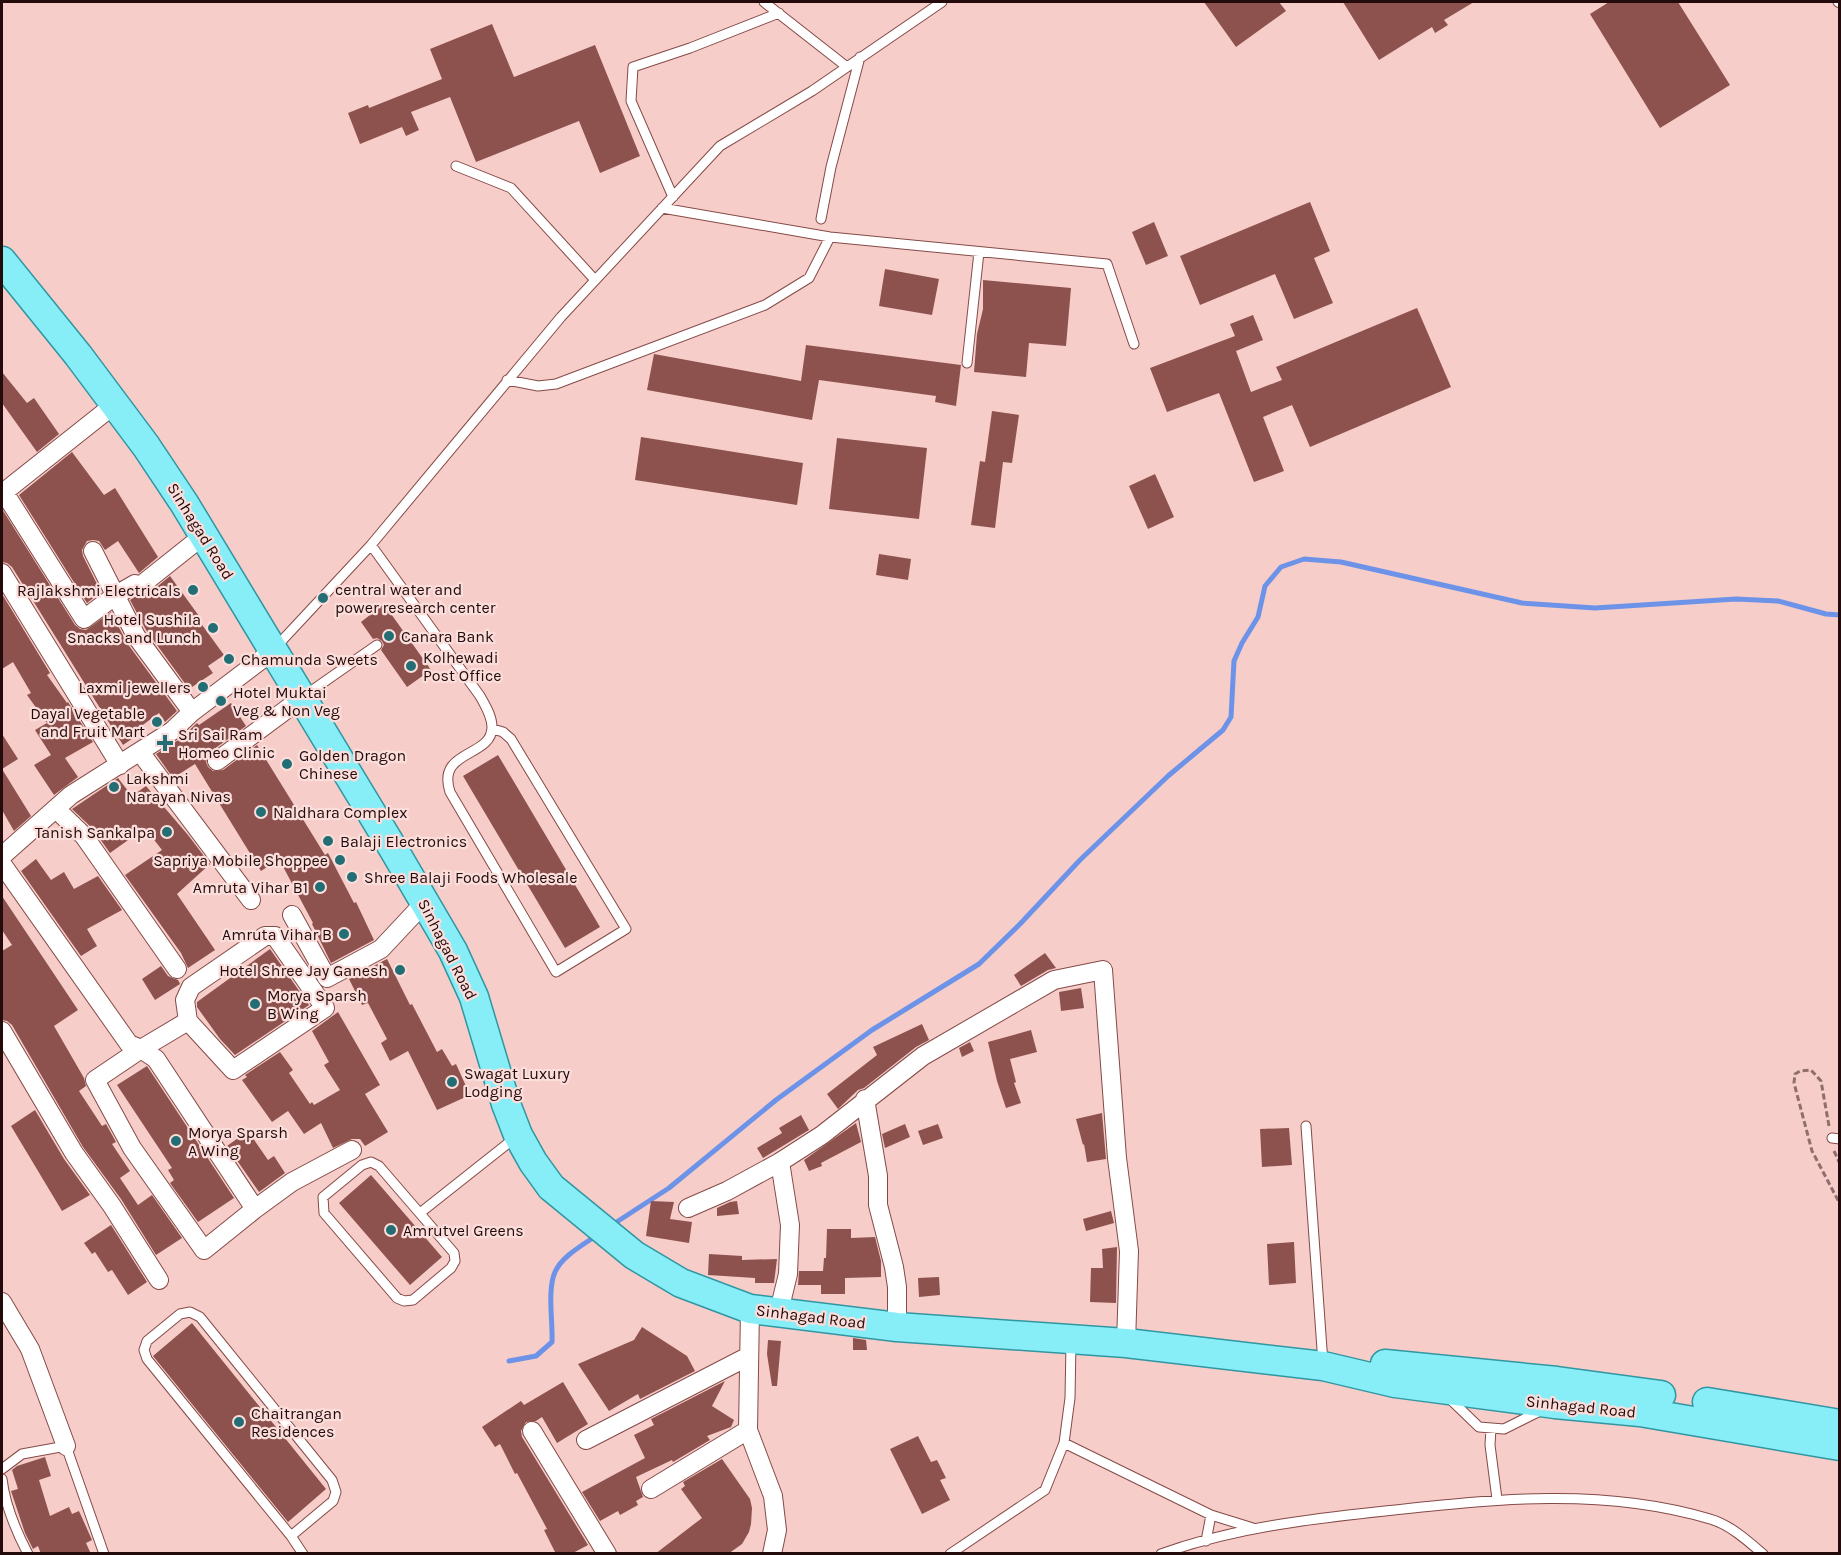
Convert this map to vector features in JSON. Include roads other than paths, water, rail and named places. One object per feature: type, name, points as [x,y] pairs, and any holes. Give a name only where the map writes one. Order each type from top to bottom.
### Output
[{"type":"main road","name":"Sinhagad Road","points":[[2,261],[78,355],[146,446],[204,535],[274,650],[453,951],[474,997],[518,1136],[551,1187],[634,1255],[681,1283],[750,1309],[897,1327],[1126,1343],[1323,1366],[1395,1383],[1555,1404],[1640,1412],[1839,1446]]},
{"type":"main road","name":"Sinhagad Road","points":[[1323,1366],[1395,1364],[1534,1378],[1679,1398],[1839,1424]]},
{"type":"street","points":[[115,404],[4,492],[84,619],[116,595],[135,584],[140,586],[204,535]]},
{"type":"street","points":[[93,551],[136,636],[192,712]]},
{"type":"street","points":[[2,573],[120,765]]},
{"type":"street","points":[[2,856],[71,795],[172,731],[192,712],[274,650]]},
{"type":"street","points":[[217,760],[302,698]]},
{"type":"street","points":[[140,752],[251,900]]},
{"type":"street","points":[[56,809],[84,836],[177,969]]},
{"type":"street","points":[[2,864],[129,1044],[156,1059],[255,1209]]},
{"type":"street","points":[[292,915],[327,978],[381,949],[424,902]]},
{"type":"street","points":[[265,936],[275,936],[325,1008],[233,1070],[188,1021],[185,1000],[191,987],[265,936]]},
{"type":"street","points":[[688,1208],[727,1191],[782,1161],[822,1135],[923,1056],[1054,980],[1102,970],[1117,1158],[1129,1251],[1126,1343]]},
{"type":"street","points":[[188,1021],[95,1080],[132,1148],[204,1250],[292,1182],[352,1150]]},
{"type":"street","points":[[2,1030],[74,1154],[112,1206],[159,1280]]},
{"type":"street","points":[[865,1100],[878,1176],[878,1205],[897,1287],[897,1327]]},
{"type":"street","points":[[779,1311],[788,1274],[790,1225],[780,1162],[782,1161]]},
{"type":"street","points":[[2,1302],[30,1349],[66,1446]]},
{"type":"street","points":[[750,1309],[748,1430],[773,1496],[777,1530],[772,1554]]},
{"type":"street","points":[[586,1440],[749,1356]]},
{"type":"street","points":[[651,1489],[748,1430]]},
{"type":"street","points":[[532,1431],[607,1554]]},
{"type":"lane","points":[[764,2],[847,67]]},
{"type":"lane","points":[[274,650],[371,545],[561,317],[720,146],[812,91],[942,2]]},
{"type":"lane","points":[[673,197],[631,101],[633,67],[690,48],[779,13]]},
{"type":"lane","points":[[821,219],[831,167],[860,57]]},
{"type":"lane","points":[[456,166],[511,188],[595,280]]},
{"type":"lane","points":[[662,208],[830,237],[1107,264],[1134,344]]},
{"type":"lane","points":[[507,380],[538,386],[556,384],[765,305],[809,278],[830,237]]},
{"type":"lane","points":[[967,363],[979,252]]},
{"type":"lane","points":[[371,545],[480,696],[492,719],[493,729],[484,743],[452,765],[447,772],[447,783],[450,792],[556,972],[626,930],[511,739],[504,732],[493,729]]},
{"type":"lane","points":[[302,698],[377,645]]},
{"type":"lane","points":[[1306,1126],[1323,1366]]},
{"type":"lane","points":[[420,1213],[518,1136]]},
{"type":"lane","points":[[371,1162],[379,1166],[420,1213],[454,1253],[455,1261],[451,1268],[412,1300],[404,1301],[397,1299],[338,1230],[324,1213],[322,1204],[324,1197],[362,1165],[371,1162]]},
{"type":"lane","points":[[291,1536],[333,1501],[336,1492],[332,1480],[200,1317],[190,1312],[180,1314],[147,1341],[144,1350],[147,1359],[301,1549]]},
{"type":"lane","points":[[950,1554],[1045,1490],[1064,1443],[1070,1398],[1071,1339]]},
{"type":"lane","points":[[1440,1389],[1479,1427],[1504,1429],[1555,1404]]},
{"type":"lane","points":[[1491,1428],[1490,1445],[1497,1499]]},
{"type":"lane","points":[[1064,1443],[1211,1515],[1257,1529]]},
{"type":"lane","points":[[2,1469],[22,1454],[66,1446],[104,1554]]},
{"type":"lane","points":[[2,1479],[8,1507],[28,1554]]},
{"type":"lane","points":[[1161,1554],[1206,1540],[1330,1517],[1497,1499],[1552,1498],[1628,1501],[1713,1519],[1746,1539],[1763,1554]]},
{"type":"lane","points":[[1206,1540],[1211,1515]]},
{"type":"waterway","points":[[612,1225],[669,1188],[776,1100],[872,1030],[979,964],[1080,860],[1168,776],[1223,730],[1231,717],[1234,661],[1258,617],[1265,586],[1281,567],[1304,559],[1341,562],[1522,603],[1595,608],[1736,599],[1778,601],[1826,614],[1840,615]]},
{"type":"waterway","points":[[509,1361],[536,1356],[552,1342],[551,1297],[555,1272],[568,1256],[597,1235]]},
{"type":"place","name":"Rajlakshmi Electricals","points":[[193,590]]},
{"type":"place","name":"central water and power research center","points":[[323,598]]},
{"type":"place","name":"Hotel Sushila Snacks and Lunch","points":[[213,628]]},
{"type":"place","name":"Canara Bank","points":[[389,636]]},
{"type":"place","name":"Chamunda Sweets","points":[[229,659]]},
{"type":"place","name":"Kolhewadi Post Office","points":[[411,666]]},
{"type":"place","name":"Laxmi jewellers","points":[[203,687]]},
{"type":"place","name":"Hotel Muktai Veg & Non Veg","points":[[221,701]]},
{"type":"place","name":"Dayal Vegetable and Fruit Mart","points":[[157,722]]},
{"type":"place","name":"Sri Sai Ram Homeo Clinic","points":[[165,743]]},
{"type":"place","name":"Golden Dragon Chinese","points":[[287,764]]},
{"type":"place","name":"Lakshmi Narayan Nivas","points":[[114,787]]},
{"type":"place","name":"Naldhara Complex","points":[[261,812]]},
{"type":"place","name":"Tanish Sankalpa","points":[[167,832]]},
{"type":"place","name":"Balaji Electronics","points":[[328,841]]},
{"type":"place","name":"Sapriya Mobile Shoppee","points":[[340,860]]},
{"type":"place","name":"Shree Balaji Foods Wholesale","points":[[352,877]]},
{"type":"place","name":"Amruta Vihar B1","points":[[320,887]]},
{"type":"place","name":"Amruta Vihar B","points":[[344,934]]},
{"type":"place","name":"Hotel Shree Jay Ganesh","points":[[400,970]]},
{"type":"place","name":"Morya Sparsh B Wing","points":[[255,1004]]},
{"type":"place","name":"Swagat Luxury Lodging","points":[[452,1082]]},
{"type":"place","name":"Morya Sparsh A Wing","points":[[176,1141]]},
{"type":"place","name":"Amrutvel Greens","points":[[391,1230]]},
{"type":"place","name":"Chaitrangan Residences","points":[[239,1422]]}]
